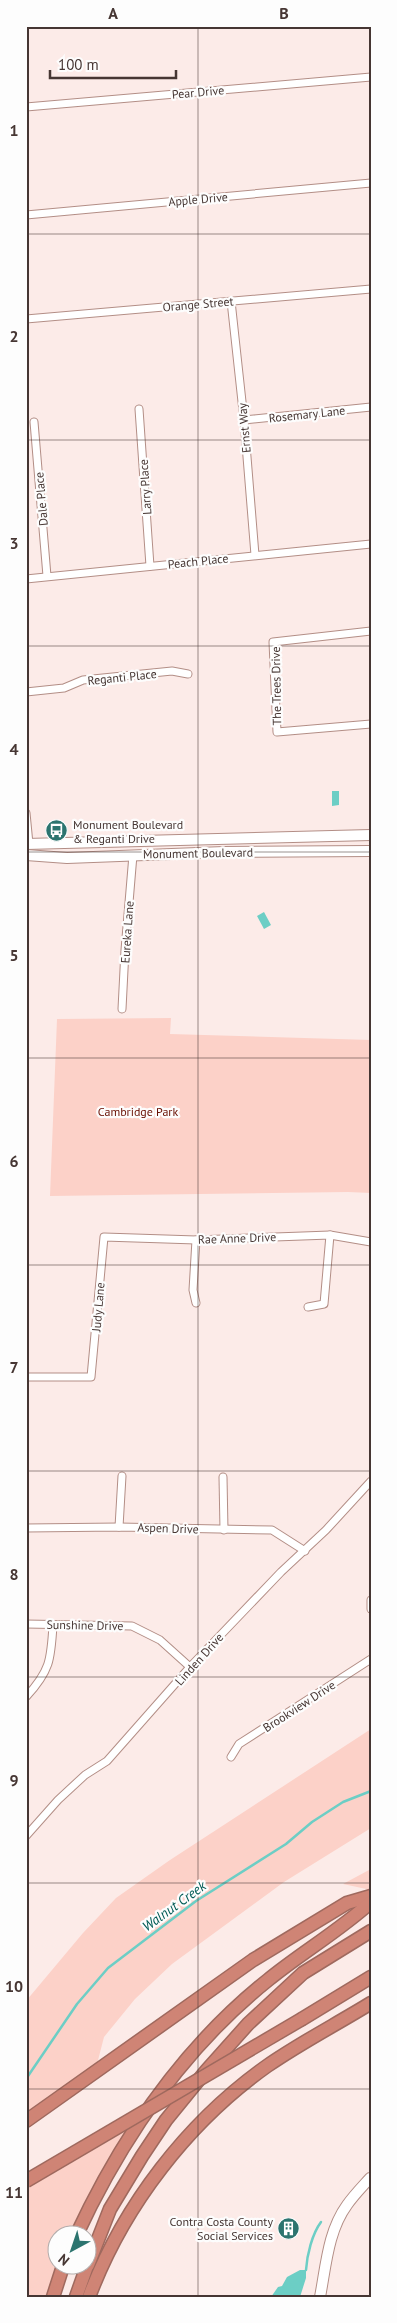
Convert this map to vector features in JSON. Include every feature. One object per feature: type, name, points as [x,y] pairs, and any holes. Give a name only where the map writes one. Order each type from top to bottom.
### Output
[{"type":"highway","points":[[26,2121],[253,1960],[346,1902],[371,1896]]},
{"type":"highway","points":[[81,2226],[103,2180],[170,2080],[193,2051],[232,2011],[268,1979],[354,1917],[371,1902]]},
{"type":"highway","points":[[98,2240],[110,2209],[142,2156],[166,2120],[206,2071],[248,2024],[303,1973],[371,1932]]},
{"type":"highway","points":[[26,2181],[371,1977]]},
{"type":"highway","points":[[89,2297],[112,2246],[137,2204],[192,2131],[220,2103],[268,2066],[371,2003]]},
{"type":"highway","points":[[53,2297],[60,2276]]},
{"type":"highway","points":[[76,2297],[84,2276]]},
{"type":"main road","name":"Monument Boulevard","points":[[28,844],[371,835]]},
{"type":"main road","name":"Monument Boulevard","points":[[26,855],[67,858],[371,851]]},
{"type":"main road","points":[[320,2297],[331,2241],[337,2223],[346,2205],[370,2178]]},
{"type":"street","name":"Pear Drive","points":[[26,107],[371,77]]},
{"type":"street","name":"Apple Drive","points":[[26,215],[371,184]]},
{"type":"street","name":"Orange Street","points":[[26,319],[371,289]]},
{"type":"street","name":"Ernst Way","points":[[231,301],[244,420],[255,555]]},
{"type":"street","name":"Rosemary Lane","points":[[244,420],[371,408]]},
{"type":"street","name":"Larry Place","points":[[139,409],[150,566]]},
{"type":"street","name":"Dale Place","points":[[34,422],[48,576]]},
{"type":"street","name":"Peach Place","points":[[26,579],[371,544]]},
{"type":"street","name":"The Trees Drive","points":[[371,632],[273,642],[277,732],[371,724]]},
{"type":"street","name":"Reganti Place","points":[[26,692],[64,688],[83,680],[172,671],[188,674]]},
{"type":"street","points":[[26,813],[28,844]]},
{"type":"street","name":"Eureka Lane","points":[[122,1009],[133,855]]},
{"type":"street","points":[[308,1307],[324,1304],[330,1235]]},
{"type":"street","name":"Rae Anne Drive","points":[[104,1237],[196,1240],[330,1235],[371,1242]]},
{"type":"street","name":"Judy Lane","points":[[26,1377],[92,1377],[104,1237]]},
{"type":"street","points":[[196,1240],[193,1290],[196,1302]]},
{"type":"street","points":[[120,1527],[122,1476]]},
{"type":"street","points":[[223,1477],[224,1530]]},
{"type":"street","name":"Linden Drive","points":[[26,1836],[64,1794],[85,1775],[108,1761],[190,1667],[281,1572],[326,1530],[371,1481]]},
{"type":"street","name":"Aspen Drive","points":[[26,1528],[120,1527],[272,1530],[304,1551]]},
{"type":"street","points":[[371,1600],[371,1609]]},
{"type":"street","name":"Sunshine Drive","points":[[26,1624],[132,1626],[160,1640],[190,1667]]},
{"type":"street","points":[[26,1697],[41,1681],[51,1658],[54,1625]]},
{"type":"street","name":"Brookview Drive","points":[[231,1757],[240,1744],[371,1659]]},
{"type":"green space","name":"Cambridge Park","points":[[171,1018],[170,1034],[371,1040],[371,1193],[50,1196],[57,1019]]},
{"type":"green space","points":[[371,1729],[371,1828],[284,1882],[172,1964],[135,1999],[104,2037],[95,2072],[26,2121],[26,2001],[83,1933],[116,1898],[170,1860]]},
{"type":"green space","points":[[371,1868],[371,1890],[343,1884],[369,1870]]},
{"type":"green space","points":[[147,2110],[81,2226],[48,2226],[48,2276],[56,2276],[53,2297],[26,2297],[26,2181]]},
{"type":"water","points":[[332,791],[339,791],[339,805],[332,806]]},
{"type":"water","points":[[264,912],[271,925],[264,929],[257,916]]},
{"type":"water","points":[[300,2270],[306,2270],[306,2278],[300,2297],[271,2297],[278,2287],[282,2286],[287,2277]]},
{"type":"waterway","name":"Walnut Creek","points":[[26,2079],[77,2004],[108,1968],[196,1901],[286,1844],[312,1822],[343,1802],[371,1791]]},
{"type":"waterway","points":[[306,2270],[310,2245],[321,2222]]},
{"type":"place","name":"Monument Boulevard & Reganti Drive","points":[[57,831]]},
{"type":"place","name":"Contra Costa County Social Services","points":[[289,2228]]}]
